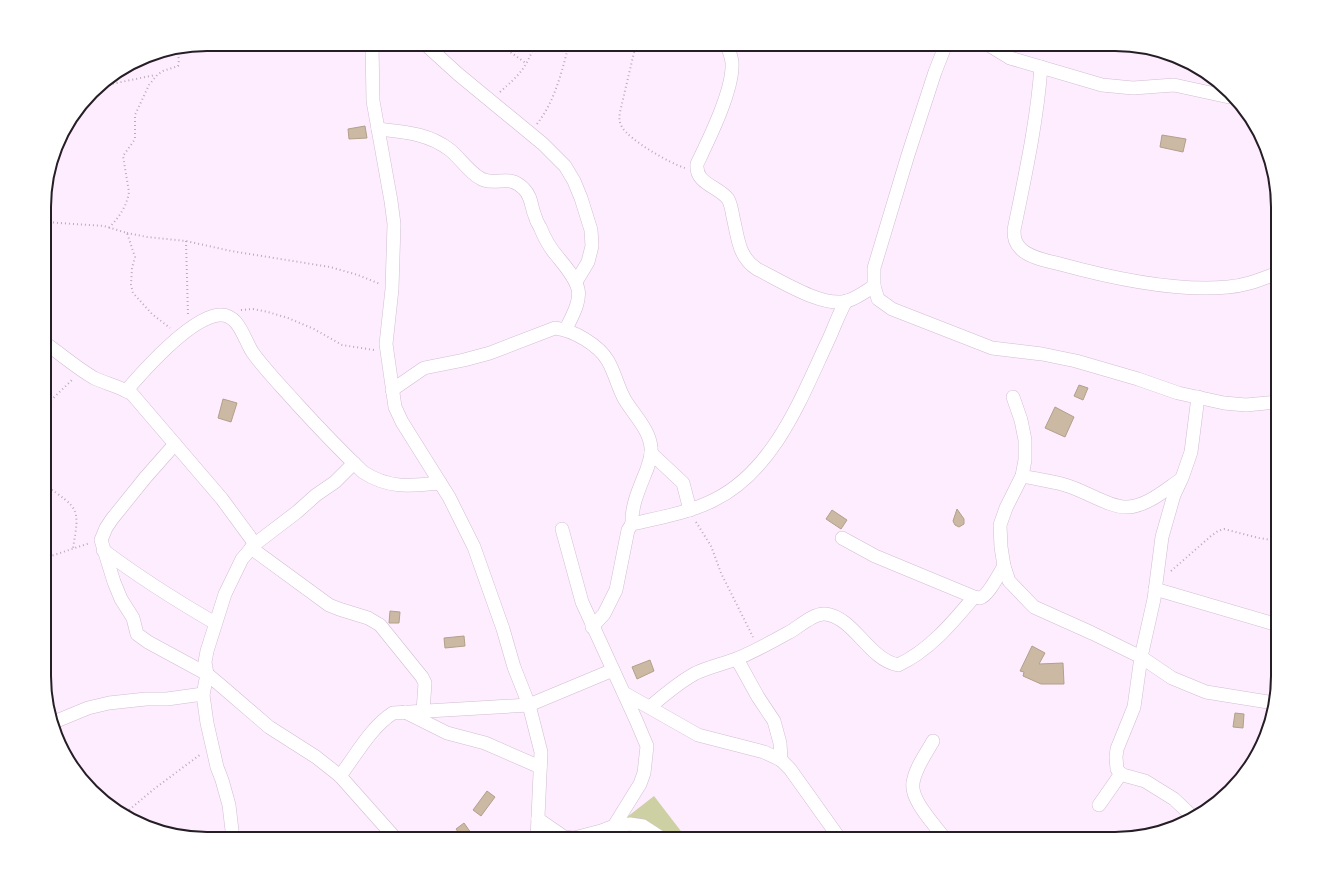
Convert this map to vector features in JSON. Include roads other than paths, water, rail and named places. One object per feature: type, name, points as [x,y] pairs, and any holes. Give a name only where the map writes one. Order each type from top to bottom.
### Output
[{"type":"street","points":[[372,51],[373,101],[394,224],[392,289],[386,344],[395,407],[402,422],[449,498],[474,547],[503,629],[514,667],[529,705],[537,731],[541,752],[537,832]]},
{"type":"street","points":[[433,51],[543,144],[565,166],[574,181],[588,217],[591,230],[592,246],[588,262],[576,282]]},
{"type":"street","points":[[729,51],[732,63],[727,93],[697,164],[696,172],[700,177],[728,199],[741,252],[749,264],[778,280],[826,301],[846,301],[874,286]]},
{"type":"street","points":[[943,51],[935,72],[874,268],[874,286],[878,299],[892,309],[992,348],[1042,354],[1076,361],[1178,393],[1224,403],[1246,405],[1271,403]]},
{"type":"street","points":[[998,51],[1010,58],[1102,85],[1133,88],[1174,85],[1224,96]]},
{"type":"street","points":[[1041,67],[1035,120],[1014,230],[1015,242],[1021,250],[1030,255],[1076,269],[1120,279],[1158,285],[1209,288],[1229,287],[1248,284],[1271,276]]},
{"type":"street","points":[[378,129],[429,137],[449,150],[477,176],[484,180],[504,180],[516,182],[524,188],[533,203],[534,215],[541,230],[576,282],[579,290],[578,302],[566,329]]},
{"type":"street","points":[[632,524],[690,510],[715,500],[751,474],[777,442],[804,394],[829,340],[838,315],[846,301]]},
{"type":"street","points":[[126,391],[157,357],[184,333],[204,320],[219,315],[229,316],[238,323],[253,352],[315,424],[354,463],[371,477],[387,484],[402,486],[440,484]]},
{"type":"street","points":[[392,390],[424,368],[490,353],[555,328],[566,329],[583,338],[601,352],[608,361],[625,400],[649,436],[651,453],[633,505],[632,524],[626,537],[616,590],[604,614],[592,627]]},
{"type":"street","points":[[51,348],[82,371],[96,379],[126,391],[135,398],[222,499],[253,546],[328,605],[339,610],[368,618],[380,625],[422,677],[425,683],[423,711]]},
{"type":"street","points":[[1013,397],[1022,420],[1025,440],[1025,460],[1022,476],[1006,508],[1000,525],[1001,547],[1008,582],[1034,607],[1141,657],[1172,678],[1206,692],[1269,702]]},
{"type":"street","points":[[1099,805],[1120,775],[1117,769],[1117,749],[1134,708],[1141,657],[1155,586],[1162,537],[1174,494],[1182,478],[1191,452],[1198,397]]},
{"type":"street","points":[[175,444],[112,519],[106,528],[102,545],[114,582],[122,599],[134,618],[137,634],[148,642],[207,674],[269,727],[316,757],[340,776],[390,832]]},
{"type":"street","points":[[651,453],[683,483],[690,510]]},
{"type":"street","points":[[232,832],[229,805],[211,746],[206,723],[203,694],[207,674],[205,662],[215,623],[232,577],[242,559],[253,546],[335,482],[354,463]]},
{"type":"street","points":[[1022,476],[1065,485],[1116,506],[1128,507],[1139,505],[1152,499],[1182,478]]},
{"type":"street","points":[[562,529],[582,602],[647,746],[644,774],[640,784],[614,826]]},
{"type":"street","points":[[842,538],[875,556],[974,597],[981,598],[985,595],[1004,566]]},
{"type":"street","points":[[102,545],[122,564],[187,607],[215,623]]},
{"type":"street","points":[[1155,586],[1271,623]]},
{"type":"street","points":[[650,707],[672,689],[697,673],[738,659],[783,636],[817,615],[825,614],[838,619],[855,632],[884,661],[898,665],[916,655],[936,638],[949,626],[974,597]]},
{"type":"street","points":[[738,659],[758,697],[774,721],[780,742],[781,760]]},
{"type":"street","points":[[340,776],[374,730],[384,719],[393,713],[529,705],[613,670]]},
{"type":"street","points":[[624,693],[698,735],[764,752],[781,760],[790,769],[835,832]]},
{"type":"street","points":[[57,721],[83,710],[109,703],[146,699],[167,699],[203,694]]},
{"type":"street","points":[[405,712],[447,733],[485,743],[540,767]]},
{"type":"street","points":[[933,740],[917,770],[912,784],[919,806],[939,832]]},
{"type":"street","points":[[1119,772],[1123,775],[1145,782],[1174,799],[1189,813]]},
{"type":"street","points":[[538,819],[557,832]]},
{"type":"street","points":[[597,832],[614,826],[630,824],[643,826],[652,832]]}]
